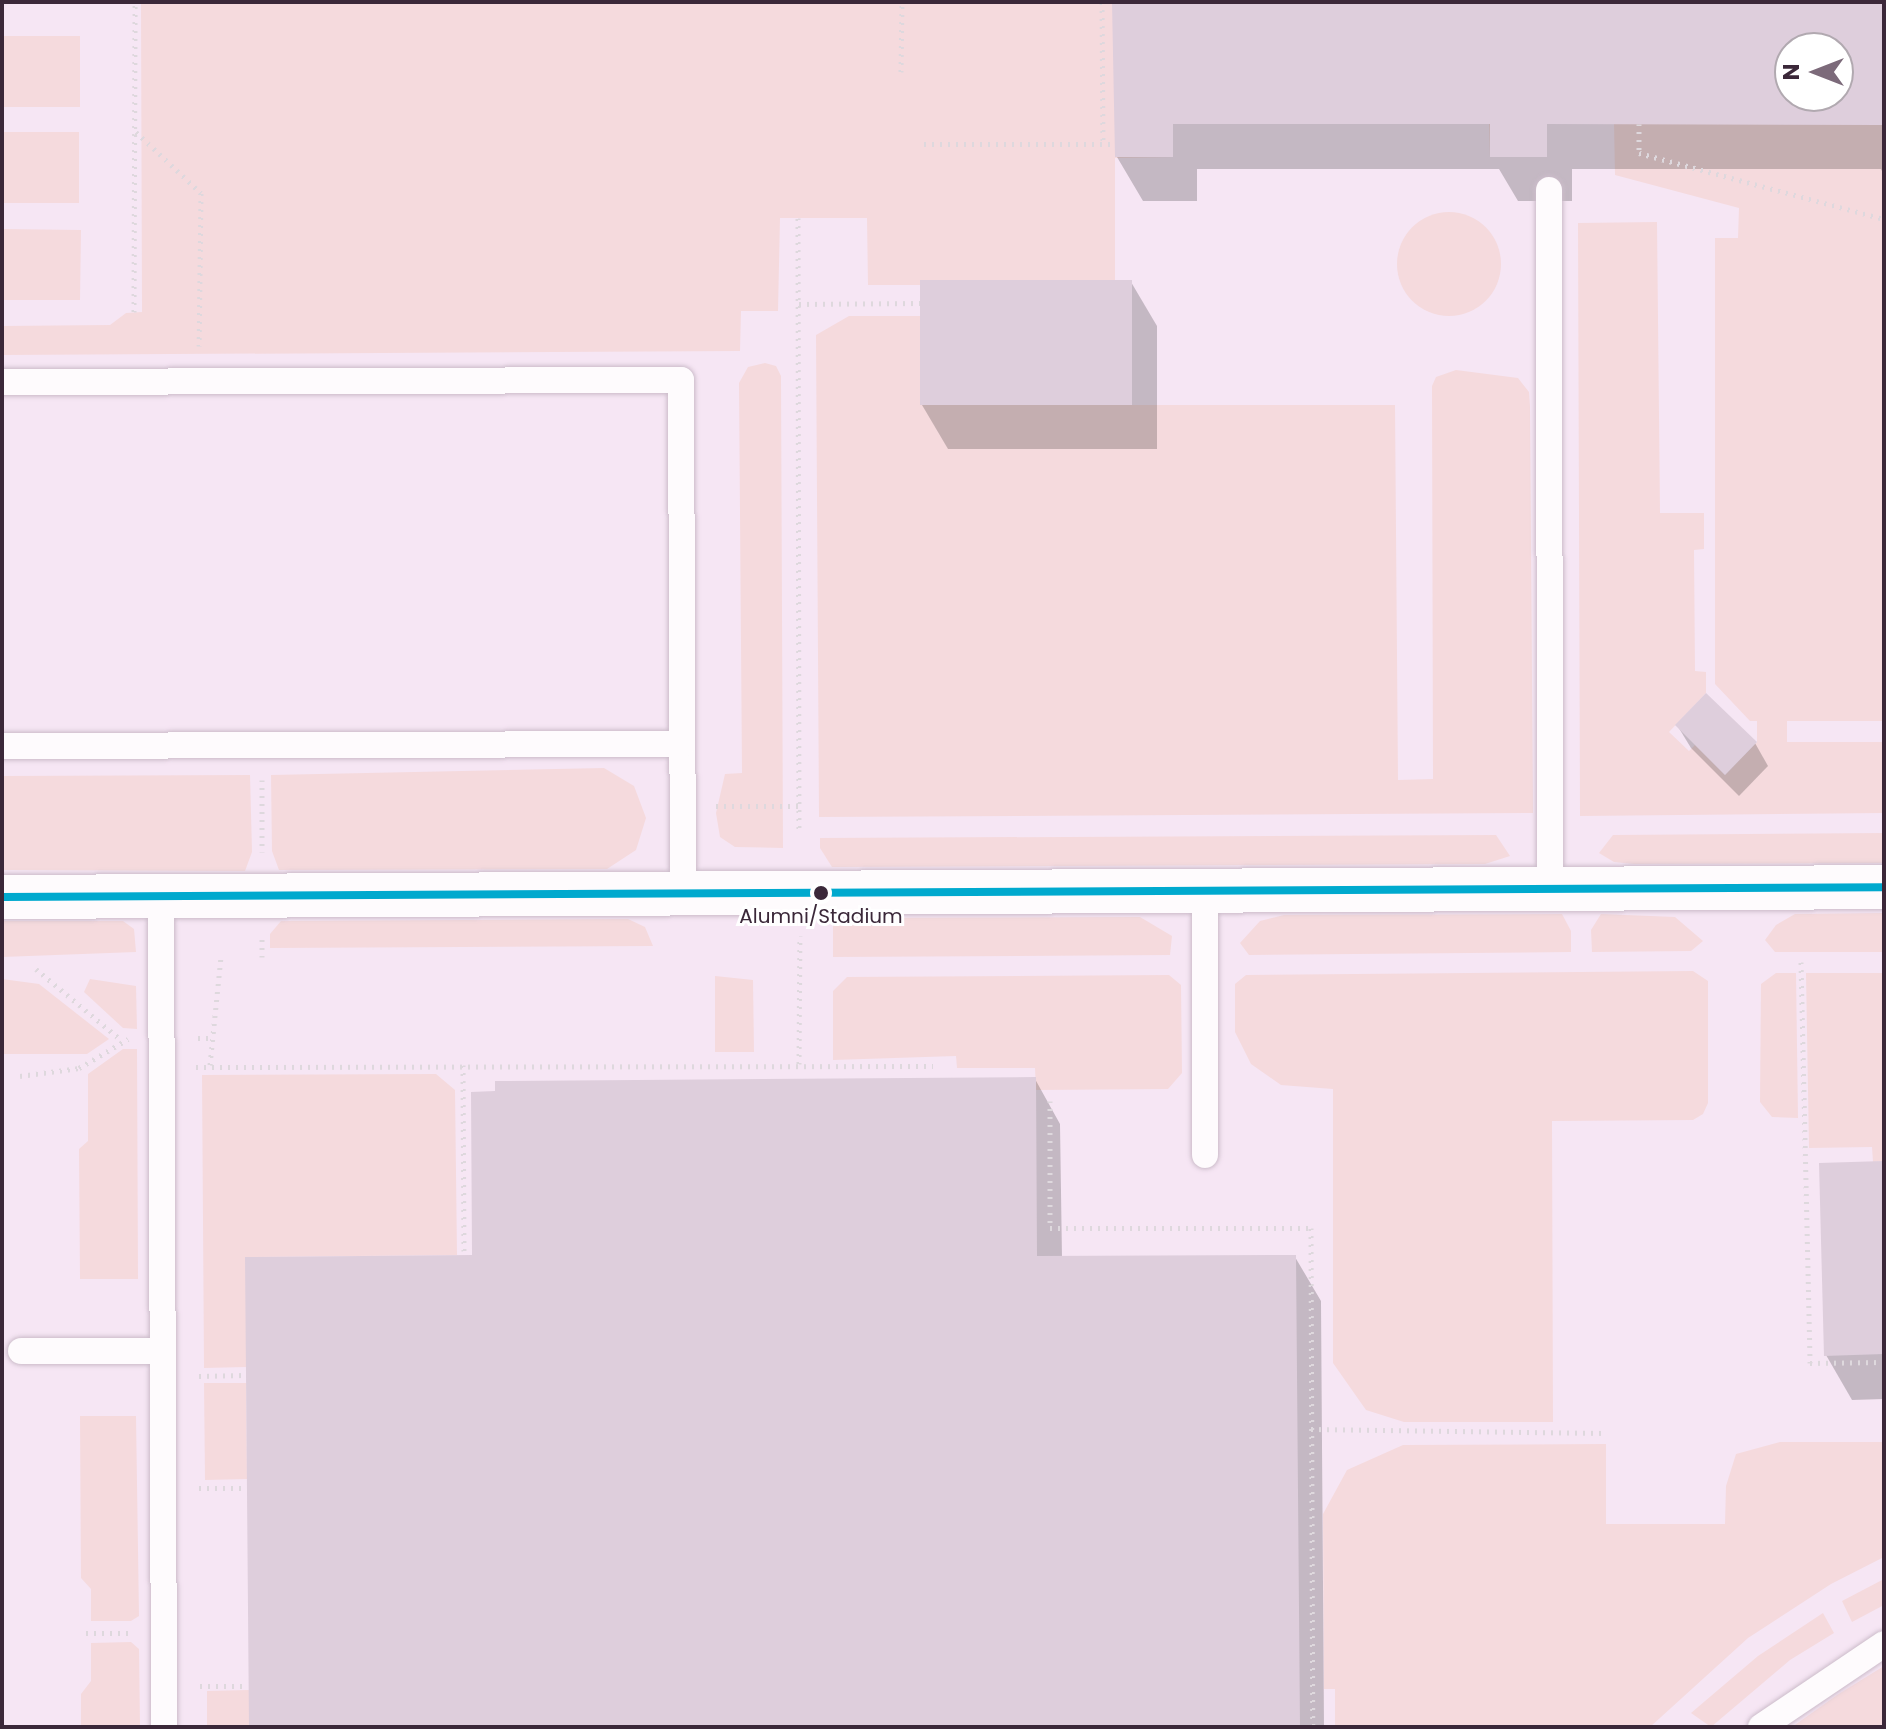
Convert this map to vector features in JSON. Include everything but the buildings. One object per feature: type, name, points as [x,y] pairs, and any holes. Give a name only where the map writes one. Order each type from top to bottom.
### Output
[{"type":"street","points":[[2,897],[1884,887]]},
{"type":"lane","points":[[1549,190],[1550,889]]},
{"type":"lane","points":[[2,382],[681,380],[683,893]]},
{"type":"lane","points":[[2,746],[682,744]]},
{"type":"lane","points":[[1205,890],[1205,1155]]},
{"type":"lane","points":[[161,897],[164,1727]]},
{"type":"lane","points":[[21,1351],[163,1351]]},
{"type":"lane","points":[[1761,1727],[1884,1644]]},
{"type":"path","points":[[134,312],[135,2]]},
{"type":"path","points":[[901,72],[902,2]]},
{"type":"path","points":[[924,144],[1107,144],[1102,2]]},
{"type":"path","points":[[1639,124],[1639,153],[1884,219]]},
{"type":"path","points":[[135,132],[201,193],[199,354],[191,381]]},
{"type":"path","points":[[798,218],[799,829]]},
{"type":"path","points":[[799,304],[920,303]]},
{"type":"path","points":[[708,807],[799,806]]},
{"type":"path","points":[[799,1064],[800,893]]},
{"type":"path","points":[[210,1065],[221,957]]},
{"type":"path","points":[[1801,962],[1810,1363],[1884,1362]]},
{"type":"path","points":[[20,1076],[79,1068],[120,1039],[36,969]]},
{"type":"path","points":[[196,1065],[933,1066]]},
{"type":"path","points":[[463,1065],[464,1251]]},
{"type":"path","points":[[1050,1101],[1050,1228],[1311,1228],[1313,1727]]},
{"type":"path","points":[[198,1376],[245,1375]]},
{"type":"path","points":[[1311,1429],[1605,1433]]},
{"type":"path","points":[[199,1488],[245,1488]]},
{"type":"path","points":[[200,1686],[245,1686]]},
{"type":"shaded area","points":[[141,2],[1884,2],[1884,721],[1787,721],[1787,742],[1884,742],[1884,813],[1580,816],[1578,223],[1657,222],[1660,513],[1704,513],[1704,549],[1694,550],[1695,671],[1706,672],[1706,693],[1669,732],[1689,751],[1695,745],[1725,775],[1757,742],[1757,721],[1750,721],[1715,684],[1715,238],[1738,238],[1739,208],[1615,175],[1614,124],[1547,124],[1547,157],[1490,157],[1489,124],[1173,124],[1173,157],[1115,158],[1115,280],[921,280],[920,285],[868,285],[867,218],[780,218],[778,311],[741,311],[740,351],[2,355],[2,326],[110,325],[126,313],[142,312]]},
{"type":"shaded area","points":[[2,36],[80,36],[80,107],[2,107]]},
{"type":"shaded area","points":[[2,132],[79,132],[79,203],[2,203]]},
{"type":"shaded area","points":[[1449,212],[1469,216],[1486,227],[1497,244],[1501,264],[1497,284],[1486,301],[1469,312],[1449,316],[1429,312],[1412,301],[1401,284],[1397,264],[1401,244],[1412,227],[1429,216]]},
{"type":"shaded area","points":[[2,229],[81,230],[80,300],[2,300]]},
{"type":"shaded area","points":[[849,316],[920,316],[921,405],[1395,405],[1398,780],[1433,779],[1432,386],[1436,377],[1456,370],[1518,378],[1529,392],[1530,407],[1533,813],[819,817],[816,335]]},
{"type":"shaded area","points":[[765,363],[776,366],[781,376],[783,848],[735,847],[720,837],[716,813],[725,774],[742,773],[739,383],[748,367]]},
{"type":"shaded area","points":[[604,768],[634,786],[646,818],[636,850],[607,869],[279,870],[272,851],[271,775]]},
{"type":"shaded area","points":[[250,775],[252,852],[245,871],[2,870],[2,776]]},
{"type":"shaded area","points":[[1884,833],[1884,863],[1634,864],[1614,862],[1599,853],[1613,835]]},
{"type":"shaded area","points":[[1496,835],[1510,856],[1485,864],[832,867],[820,848],[820,838]]},
{"type":"shaded area","points":[[1884,913],[1884,952],[1775,952],[1765,940],[1776,925],[1795,914]]},
{"type":"shaded area","points":[[1562,914],[1571,931],[1571,952],[1249,955],[1240,943],[1260,921],[1284,915]]},
{"type":"shaded area","points":[[1601,914],[1675,917],[1703,941],[1691,951],[1592,952],[1591,930]]},
{"type":"shaded area","points":[[1140,917],[1172,936],[1170,955],[833,957],[833,918]]},
{"type":"shaded area","points":[[628,919],[645,927],[653,946],[270,948],[270,934],[281,921]]},
{"type":"shaded area","points":[[2,921],[123,921],[134,929],[136,952],[2,957]]},
{"type":"shaded area","points":[[1693,971],[1708,981],[1708,1103],[1703,1114],[1693,1120],[1552,1121],[1553,1422],[1404,1422],[1366,1410],[1333,1363],[1333,1089],[1281,1085],[1251,1064],[1235,1032],[1235,984],[1246,975]]},
{"type":"shaded area","points":[[1776,973],[1796,973],[1798,1118],[1772,1117],[1760,1102],[1761,984]]},
{"type":"shaded area","points":[[1806,973],[1884,973],[1884,1161],[1873,1162],[1872,1147],[1809,1148]]},
{"type":"shaded area","points":[[1169,975],[1181,985],[1182,1073],[1168,1089],[1036,1090],[1035,1068],[957,1068],[956,1056],[833,1060],[833,991],[847,977]]},
{"type":"shaded area","points":[[715,976],[753,980],[754,1052],[715,1052]]},
{"type":"shaded area","points":[[2,979],[39,984],[109,1039],[87,1054],[2,1054]]},
{"type":"shaded area","points":[[90,979],[136,986],[137,1029],[123,1028],[84,992]]},
{"type":"shaded area","points":[[123,1049],[137,1049],[138,1279],[80,1279],[79,1149],[88,1141],[88,1074]]},
{"type":"shaded area","points":[[436,1074],[455,1090],[457,1255],[246,1257],[246,1367],[204,1368],[202,1075]]},
{"type":"shaded area","points":[[204,1383],[246,1383],[247,1479],[205,1480]]},
{"type":"shaded area","points":[[80,1416],[136,1416],[139,1616],[131,1621],[91,1621],[91,1589],[81,1578]]},
{"type":"shaded area","points":[[1780,1442],[1884,1442],[1884,1557],[1831,1584],[1748,1638],[1650,1727],[1335,1727],[1335,1689],[1324,1689],[1323,1514],[1347,1470],[1403,1445],[1606,1444],[1606,1524],[1725,1524],[1726,1486],[1736,1454]]},
{"type":"shaded area","points":[[1884,1579],[1884,1605],[1852,1622],[1842,1601]]},
{"type":"shaded area","points":[[1823,1613],[1834,1633],[1790,1660],[1711,1727],[1691,1713],[1758,1656]]},
{"type":"shaded area","points":[[131,1642],[139,1649],[140,1727],[81,1727],[81,1694],[91,1681],[91,1643]]},
{"type":"shaded area","points":[[1884,1666],[1884,1727],[1792,1727],[1837,1695]]},
{"type":"shaded area","points":[[249,1690],[249,1727],[207,1727],[207,1691]]},
{"type":"transit line","points":[[2,897],[1884,887]]},
{"type":"place","name":"Alumni/Stadium","points":[[821,893]]}]
